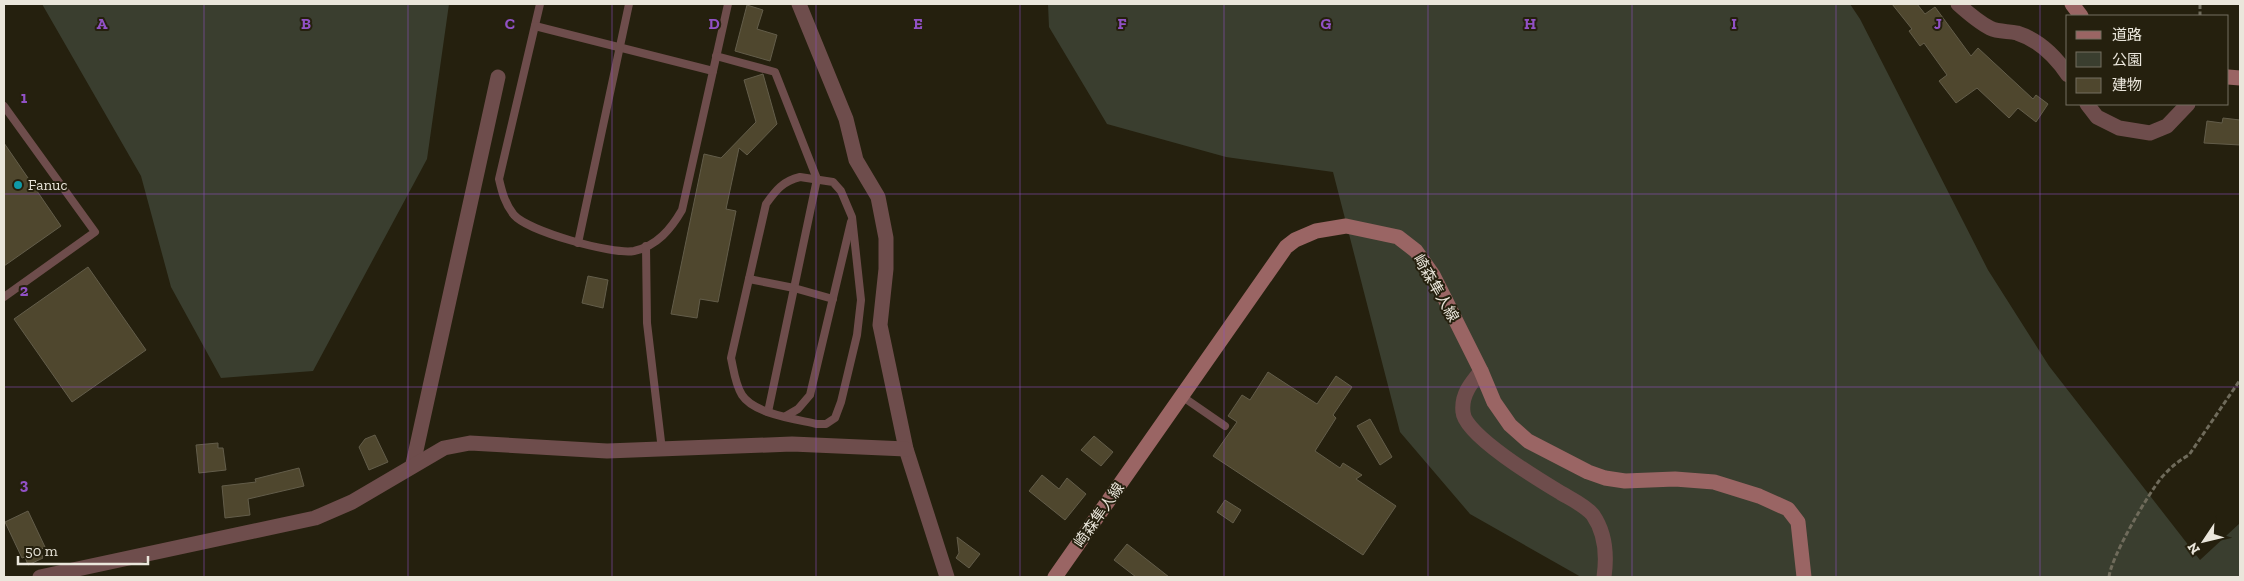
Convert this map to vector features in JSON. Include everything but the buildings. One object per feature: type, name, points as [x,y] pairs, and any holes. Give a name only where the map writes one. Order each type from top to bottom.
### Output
[{"type":"main road","points":[[2072,4],[2081,15]]},
{"type":"main road","name":"崎森隼人線","points":[[1055,577],[1183,397],[1286,247],[1316,231],[1346,226],[1398,237],[1416,250],[1433,275],[1481,371],[1494,402],[1510,425],[1528,441],[1588,472],[1605,478],[1625,481],[1675,479],[1714,482],[1759,496],[1788,509],[1798,522],[1804,577]]},
{"type":"street","points":[[799,4],[846,119],[856,160],[878,197],[886,238],[886,269],[880,325],[906,449],[947,577]]},
{"type":"street","points":[[1958,4],[1991,29],[2018,34],[2034,41],[2057,58],[2066,72]]},
{"type":"street","points":[[413,464],[498,77]]},
{"type":"street","points":[[2088,105],[2097,117],[2119,128],[2150,133],[2167,126],[2187,105]]},
{"type":"street","points":[[1481,371],[1468,387],[1463,402],[1462,414],[1474,433],[1530,474],[1592,514],[1606,544],[1604,577]]},
{"type":"street","points":[[40,577],[315,518],[352,502],[413,464],[444,448],[470,443],[607,452],[792,444],[906,449]]},
{"type":"lane","points":[[540,4],[499,179],[503,199],[514,215],[526,224],[578,243],[618,251],[634,251],[655,242],[671,228],[682,210],[728,4]]},
{"type":"lane","points":[[578,243],[629,4]]},
{"type":"lane","points":[[534,26],[713,71]]},
{"type":"lane","points":[[716,56],[775,72],[817,179],[768,412]]},
{"type":"lane","points":[[4,106],[95,232],[4,297]]},
{"type":"lane","points":[[800,177],[817,179],[833,182],[841,190],[852,217],[862,300],[857,335],[841,402],[835,418],[826,424],[817,424],[756,409],[742,397],[736,382],[731,358],[766,204],[774,192],[787,180],[800,177]]},
{"type":"lane","points":[[786,416],[798,409],[810,395],[852,217]]},
{"type":"lane","points":[[646,246],[647,323],[662,450]]},
{"type":"lane","points":[[749,280],[794,288],[833,299]]},
{"type":"lane","points":[[1183,397],[1225,426]]},
{"type":"path","points":[[2110,577],[2114,561],[2154,488],[2177,462],[2189,455],[2240,380]]},
{"type":"green space","points":[[42,4],[449,4],[427,159],[313,371],[221,378],[171,287],[141,176]]},
{"type":"green space","points":[[1048,4],[1850,4],[1860,19],[1988,270],[2049,366],[2200,560],[2240,523],[2240,577],[1581,577],[1470,514],[1400,432],[1333,172],[1226,157],[1107,124],[1049,27]]},
{"type":"place","name":"Fanuc","points":[[18,185]]}]
